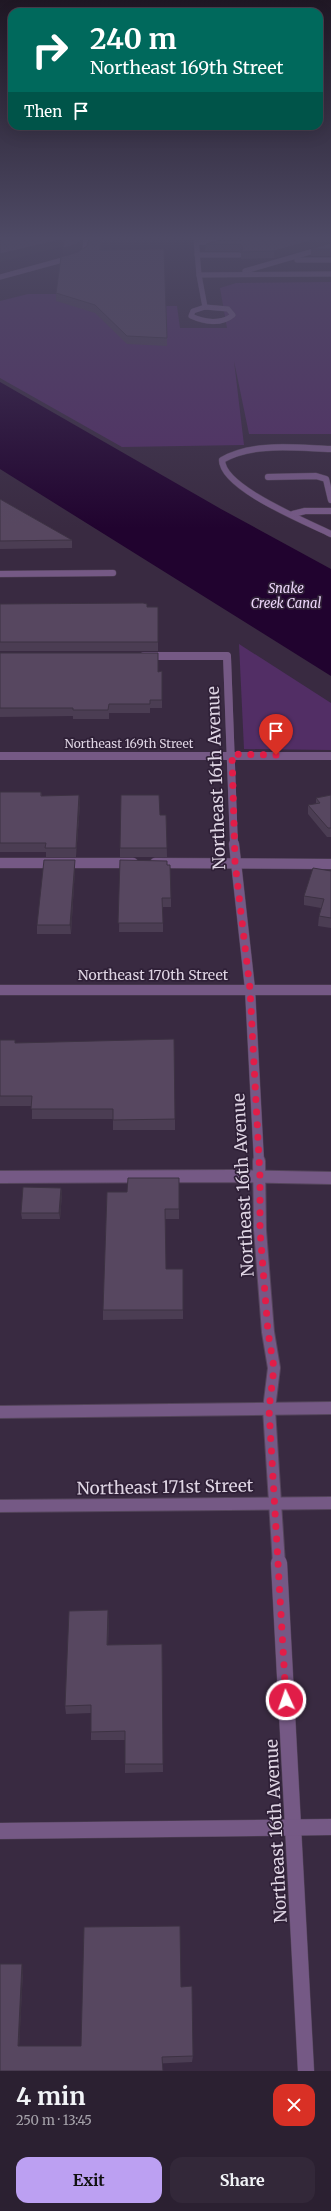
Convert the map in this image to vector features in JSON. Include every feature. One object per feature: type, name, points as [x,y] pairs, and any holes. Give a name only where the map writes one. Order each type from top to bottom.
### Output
[{"type":"street","points":[[331,449],[254,450],[227,456],[222,460],[224,470],[233,480],[246,490],[331,534]]},
{"type":"street","points":[[268,477],[316,476],[326,479],[331,500]]},
{"type":"street","points":[[294,514],[305,511],[331,511]]},
{"type":"street","points":[[0,574],[113,573]]},
{"type":"street","name":"Northeast 16th Avenue","points":[[135,656],[227,656],[235,862],[250,989],[260,1177],[260,1230],[267,1324],[274,1368],[269,1409],[276,1503],[306,2071]]},
{"type":"street","name":"Northeast 169th Street","points":[[0,756],[232,754],[331,756]]},
{"type":"street","points":[[0,863],[235,862],[331,864]]},
{"type":"street","name":"Northeast 170th Street","points":[[0,990],[331,990]]},
{"type":"street","points":[[0,1177],[234,1176],[331,1178]]},
{"type":"street","points":[[0,1412],[331,1408]]},
{"type":"street","name":"Northeast 171st Street","points":[[0,1506],[331,1503]]},
{"type":"street","points":[[0,1830],[331,1827]]},
{"type":"shaded area","points":[[0,335],[331,335],[331,434],[249,434],[234,361],[244,445],[122,447],[0,378]]},
{"type":"shaded area","points":[[239,644],[331,703],[331,750],[244,749]]},
{"type":"water","name":"Snake Creek Canal","points":[[0,382],[221,509],[331,569],[331,676],[0,469]]},
{"type":"building","points":[[126,335],[167,335],[167,338],[127,336]]},
{"type":"building","points":[[0,499],[72,540],[0,541]]},
{"type":"building","points":[[0,604],[147,604],[147,607],[158,607],[158,642],[0,642]]},
{"type":"building","points":[[0,653],[158,653],[158,672],[162,671],[162,700],[150,700],[150,704],[109,704],[108,710],[73,710],[73,708],[0,708]]},
{"type":"building","points":[[0,792],[41,792],[41,796],[79,795],[76,848],[45,848],[46,843],[0,843]]},
{"type":"building","points":[[121,795],[159,795],[160,815],[166,815],[167,848],[120,848]]},
{"type":"building","points":[[331,795],[331,828],[328,828],[308,805],[320,803],[316,798]]},
{"type":"building","points":[[44,860],[75,860],[70,925],[37,925]]},
{"type":"building","points":[[120,860],[167,861],[167,865],[170,865],[171,898],[162,898],[163,923],[118,923]]},
{"type":"building","points":[[313,868],[331,871],[331,918],[319,916],[324,899],[304,896]]},
{"type":"building","points":[[174,1039],[175,1119],[113,1120],[113,1109],[31,1109],[32,1096],[0,1096],[0,1040],[15,1040],[15,1043]]},
{"type":"building","points":[[128,1178],[179,1178],[179,1209],[165,1209],[166,1269],[183,1269],[183,1310],[103,1310],[107,1192],[127,1192]]},
{"type":"building","points":[[23,1187],[61,1188],[59,1213],[21,1213]]},
{"type":"building","points":[[108,1610],[107,1645],[162,1644],[163,1764],[125,1764],[125,1731],[91,1732],[91,1705],[65,1706],[69,1611]]},
{"type":"building","points":[[180,1926],[181,1987],[192,1986],[193,2056],[162,2057],[163,2071],[0,2071],[0,1964],[22,1964],[18,2046],[81,2046],[84,1927]]},
{"type":"route","points":[[276,755],[232,754],[235,862],[250,989],[260,1177],[260,1230],[268,1332],[274,1368],[269,1409],[276,1503],[286,1700]]}]
